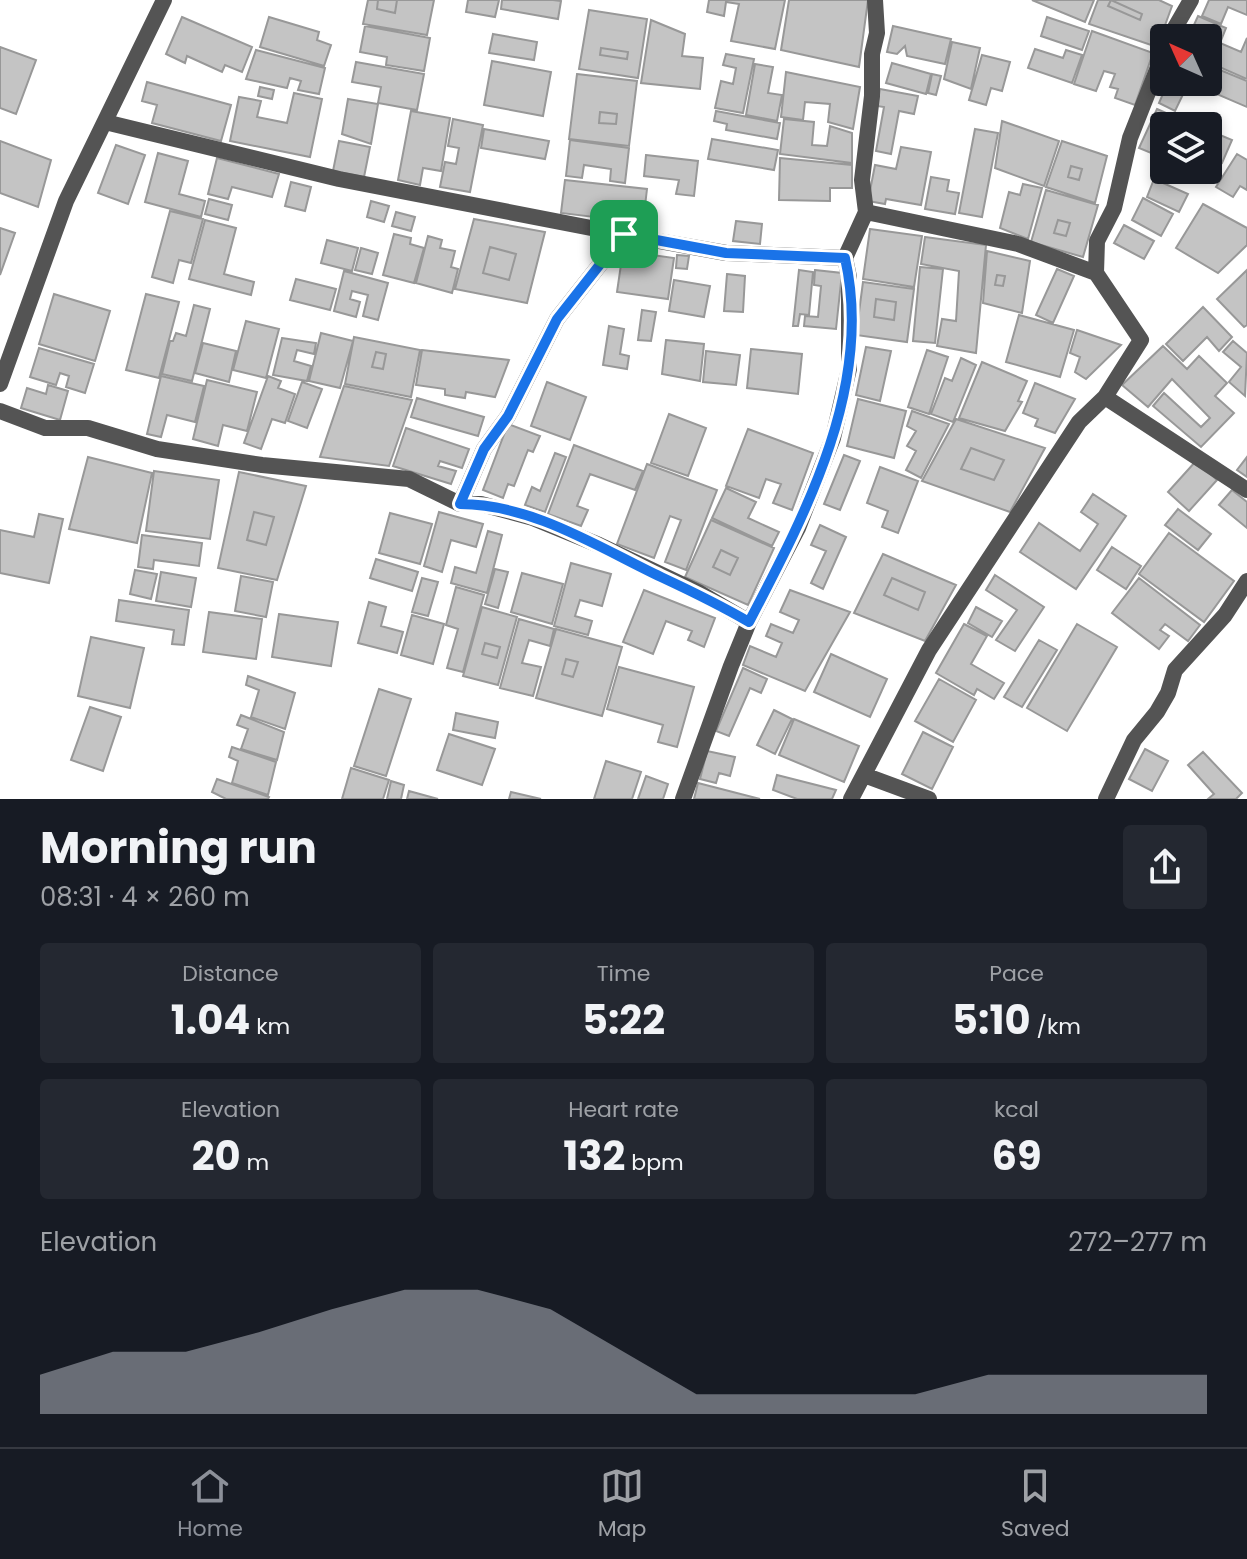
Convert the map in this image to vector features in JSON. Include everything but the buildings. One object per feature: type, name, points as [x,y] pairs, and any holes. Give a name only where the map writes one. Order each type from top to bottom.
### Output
[{"type":"street","points":[[0,384],[66,201],[164,0]]},
{"type":"street","points":[[683,799],[696,755],[749,622],[798,528],[833,438],[849,369],[849,277],[845,258],[866,212],[862,180],[872,96],[872,54],[877,33],[875,0]]},
{"type":"street","points":[[1177,24],[1191,0]]},
{"type":"street","points":[[851,799],[929,650],[1053,466],[1079,422],[1105,397],[1141,340],[1096,273],[1097,241],[1114,208],[1130,138],[1150,87]]},
{"type":"street","points":[[105,122],[339,179],[726,253],[845,258]]},
{"type":"street","points":[[866,212],[1018,244],[1096,273]]},
{"type":"street","points":[[460,504],[484,449],[508,416],[557,319],[624,234]]},
{"type":"street","points":[[1105,397],[1247,490]]},
{"type":"street","points":[[0,411],[45,428],[88,428],[157,449],[262,465],[409,479],[460,504],[481,504],[533,518],[698,592],[749,622]]},
{"type":"street","points":[[1106,799],[1134,740],[1168,693],[1175,670],[1225,615],[1247,581]]},
{"type":"street","points":[[864,775],[929,799]]},
{"type":"route","points":[[624,234],[726,253],[845,258],[849,277],[849,369],[833,438],[798,528],[749,622],[698,592],[533,518],[481,504],[460,504],[474,478],[484,449],[508,416],[557,319],[624,234]]}]
